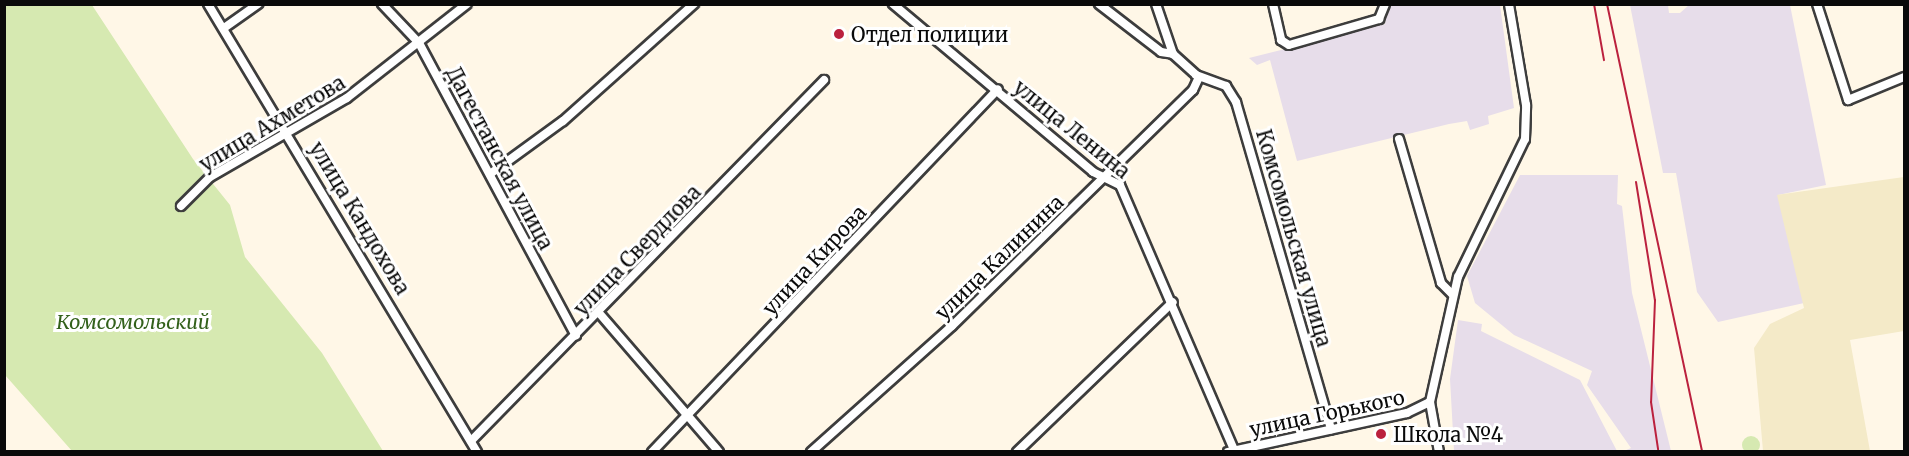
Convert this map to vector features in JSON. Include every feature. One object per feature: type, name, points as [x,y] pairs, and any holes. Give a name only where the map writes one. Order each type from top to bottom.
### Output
[{"type":"street","name":"улица Кандохова","points":[[208,4],[289,131],[477,452]]},
{"type":"street","points":[[224,28],[258,4]]},
{"type":"street","name":"Дагестанская улица","points":[[382,4],[419,43],[576,336]]},
{"type":"street","name":"улица Ахметова","points":[[181,206],[210,177],[330,109],[467,4]]},
{"type":"street","points":[[490,174],[563,121],[694,4]]},
{"type":"street","name":"улица Ленина","points":[[893,4],[998,89],[1093,172],[1106,176],[1120,185],[1173,302],[1231,451]]},
{"type":"street","points":[[1099,4],[1161,52],[1173,54],[1156,4]]},
{"type":"street","points":[[1273,4],[1281,36],[1289,45],[1378,18],[1385,4]]},
{"type":"street","points":[[1439,452],[1431,402],[1453,295],[1525,139],[1526,105],[1509,4]]},
{"type":"street","points":[[1817,4],[1848,100],[1905,76]]},
{"type":"street","name":"Комсомольская улица","points":[[1173,54],[1199,77],[1221,82],[1236,102],[1331,430]]},
{"type":"street","name":"улица Калинина","points":[[811,452],[952,326],[1106,176],[1199,77]]},
{"type":"street","name":"улица Свердлова","points":[[471,441],[600,314],[824,80]]},
{"type":"street","name":"улица Кирова","points":[[652,452],[998,89]]},
{"type":"street","points":[[1399,140],[1441,283],[1453,295]]},
{"type":"street","points":[[1017,452],[1173,302]]},
{"type":"street","points":[[600,314],[719,452]]},
{"type":"street","name":"улица Горького","points":[[1231,451],[1419,411],[1431,402]]},
{"type":"shaded area","points":[[1388,5],[1500,5],[1514,108],[1488,116],[1489,124],[1470,130],[1467,121],[1449,124],[1297,161],[1270,60],[1257,65],[1249,58],[1385,24]]},
{"type":"shaded area","points":[[1630,5],[1668,5],[1669,13],[1680,13],[1689,5],[1790,5],[1826,185],[1778,195],[1804,303],[1718,322],[1697,292],[1676,173],[1663,173]]},
{"type":"shaded area","points":[[1520,175],[1618,175],[1617,204],[1622,206],[1632,293],[1671,451],[1624,451],[1631,448],[1587,385],[1592,371],[1514,335],[1475,303],[1467,276]]},
{"type":"shaded area","points":[[1904,177],[1904,331],[1850,340],[1870,451],[1763,451],[1754,348],[1770,324],[1804,308],[1777,195]]},
{"type":"shaded area","points":[[1458,320],[1482,324],[1481,331],[1580,380],[1617,451],[1454,451],[1450,379]]},
{"type":"green space","name":"Комсомольский","points":[[4,5],[92,5],[193,159],[230,205],[245,257],[322,353],[383,451],[72,451],[5,375]]},
{"type":"green space","points":[[1747,436],[1755,436],[1760,441],[1758,452],[1747,454],[1742,449],[1742,441]]},
{"type":"railway","points":[[1594,4],[1604,60]]},
{"type":"railway","points":[[1607,4],[1702,452]]},
{"type":"railway","points":[[1636,182],[1655,300],[1651,402],[1658,449]]},
{"type":"place","name":"Отдел полиции","points":[[839,34]]},
{"type":"place","name":"Школа №4","points":[[1381,434]]}]
